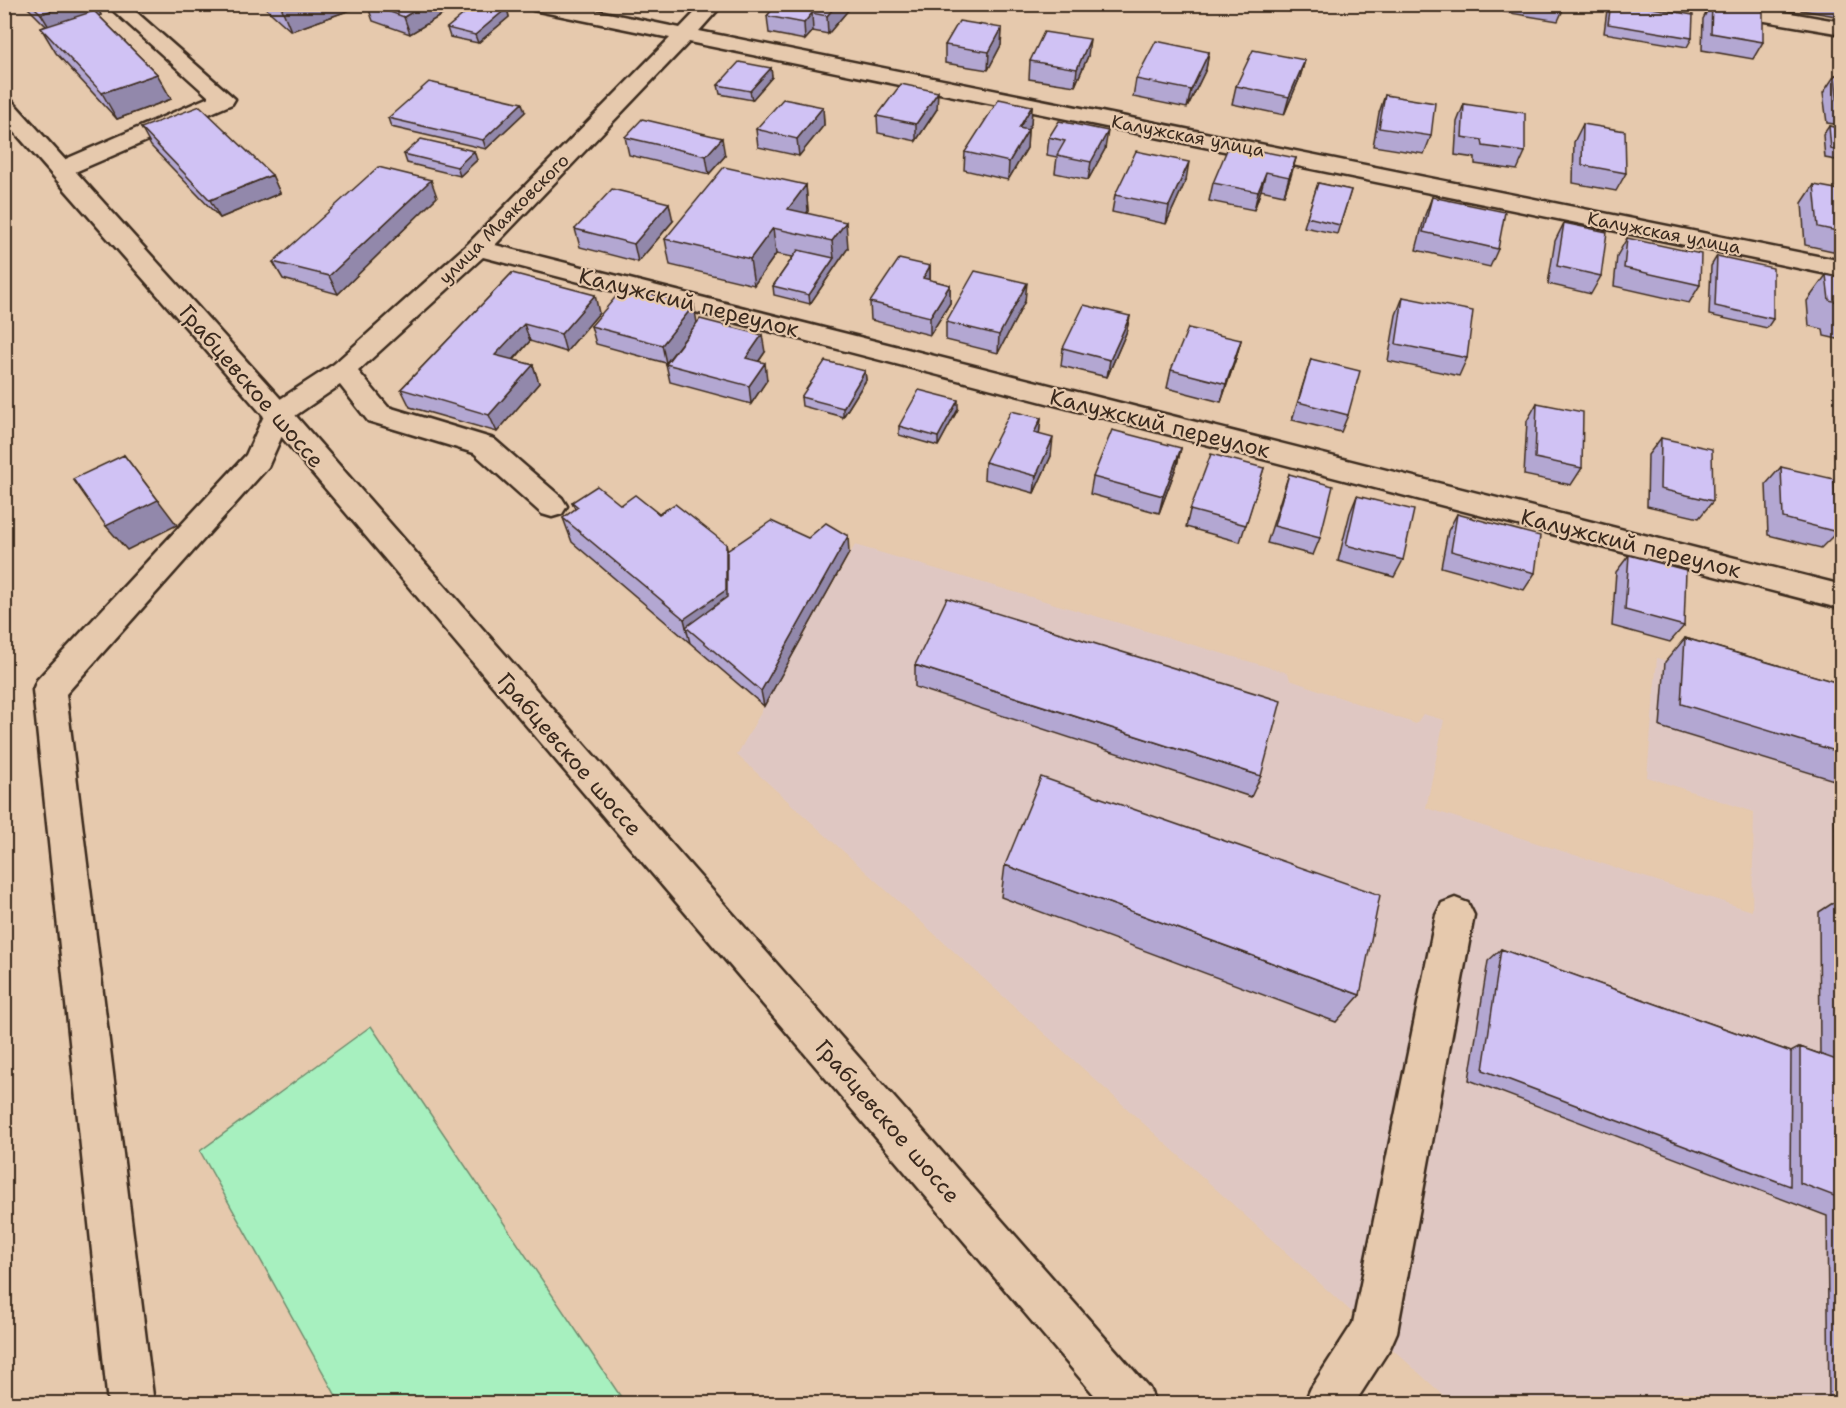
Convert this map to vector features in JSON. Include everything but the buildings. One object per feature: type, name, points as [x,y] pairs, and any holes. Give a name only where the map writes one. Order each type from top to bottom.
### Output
[{"type":"street","points":[[60,170],[224,99],[116,4]]},
{"type":"street","name":"Калужская улица","points":[[533,4],[1842,269]]},
{"type":"street","name":"улица Маяковского","points":[[278,414],[343,370],[478,248],[714,4]]},
{"type":"street","points":[[1701,4],[1842,28]]},
{"type":"street","name":"Грабцевское шоссе","points":[[4,106],[278,414],[1133,1404]]},
{"type":"street","name":"Калужский переулок","points":[[478,248],[1842,597]]},
{"type":"street","points":[[343,370],[378,414],[484,446],[552,506]]},
{"type":"street","points":[[131,1404],[49,690],[258,460],[278,414]]},
{"type":"street","points":[[1327,1404],[1374,1332],[1455,915]]},
{"type":"shaded area","points":[[855,545],[1288,673],[1290,680],[1416,724],[1423,714],[1444,720],[1426,808],[1752,911],[1754,812],[1647,777],[1657,658],[1841,713],[1841,1403],[1452,1403],[737,755]]},
{"type":"green space","points":[[371,1026],[625,1403],[340,1403],[200,1151]]}]
